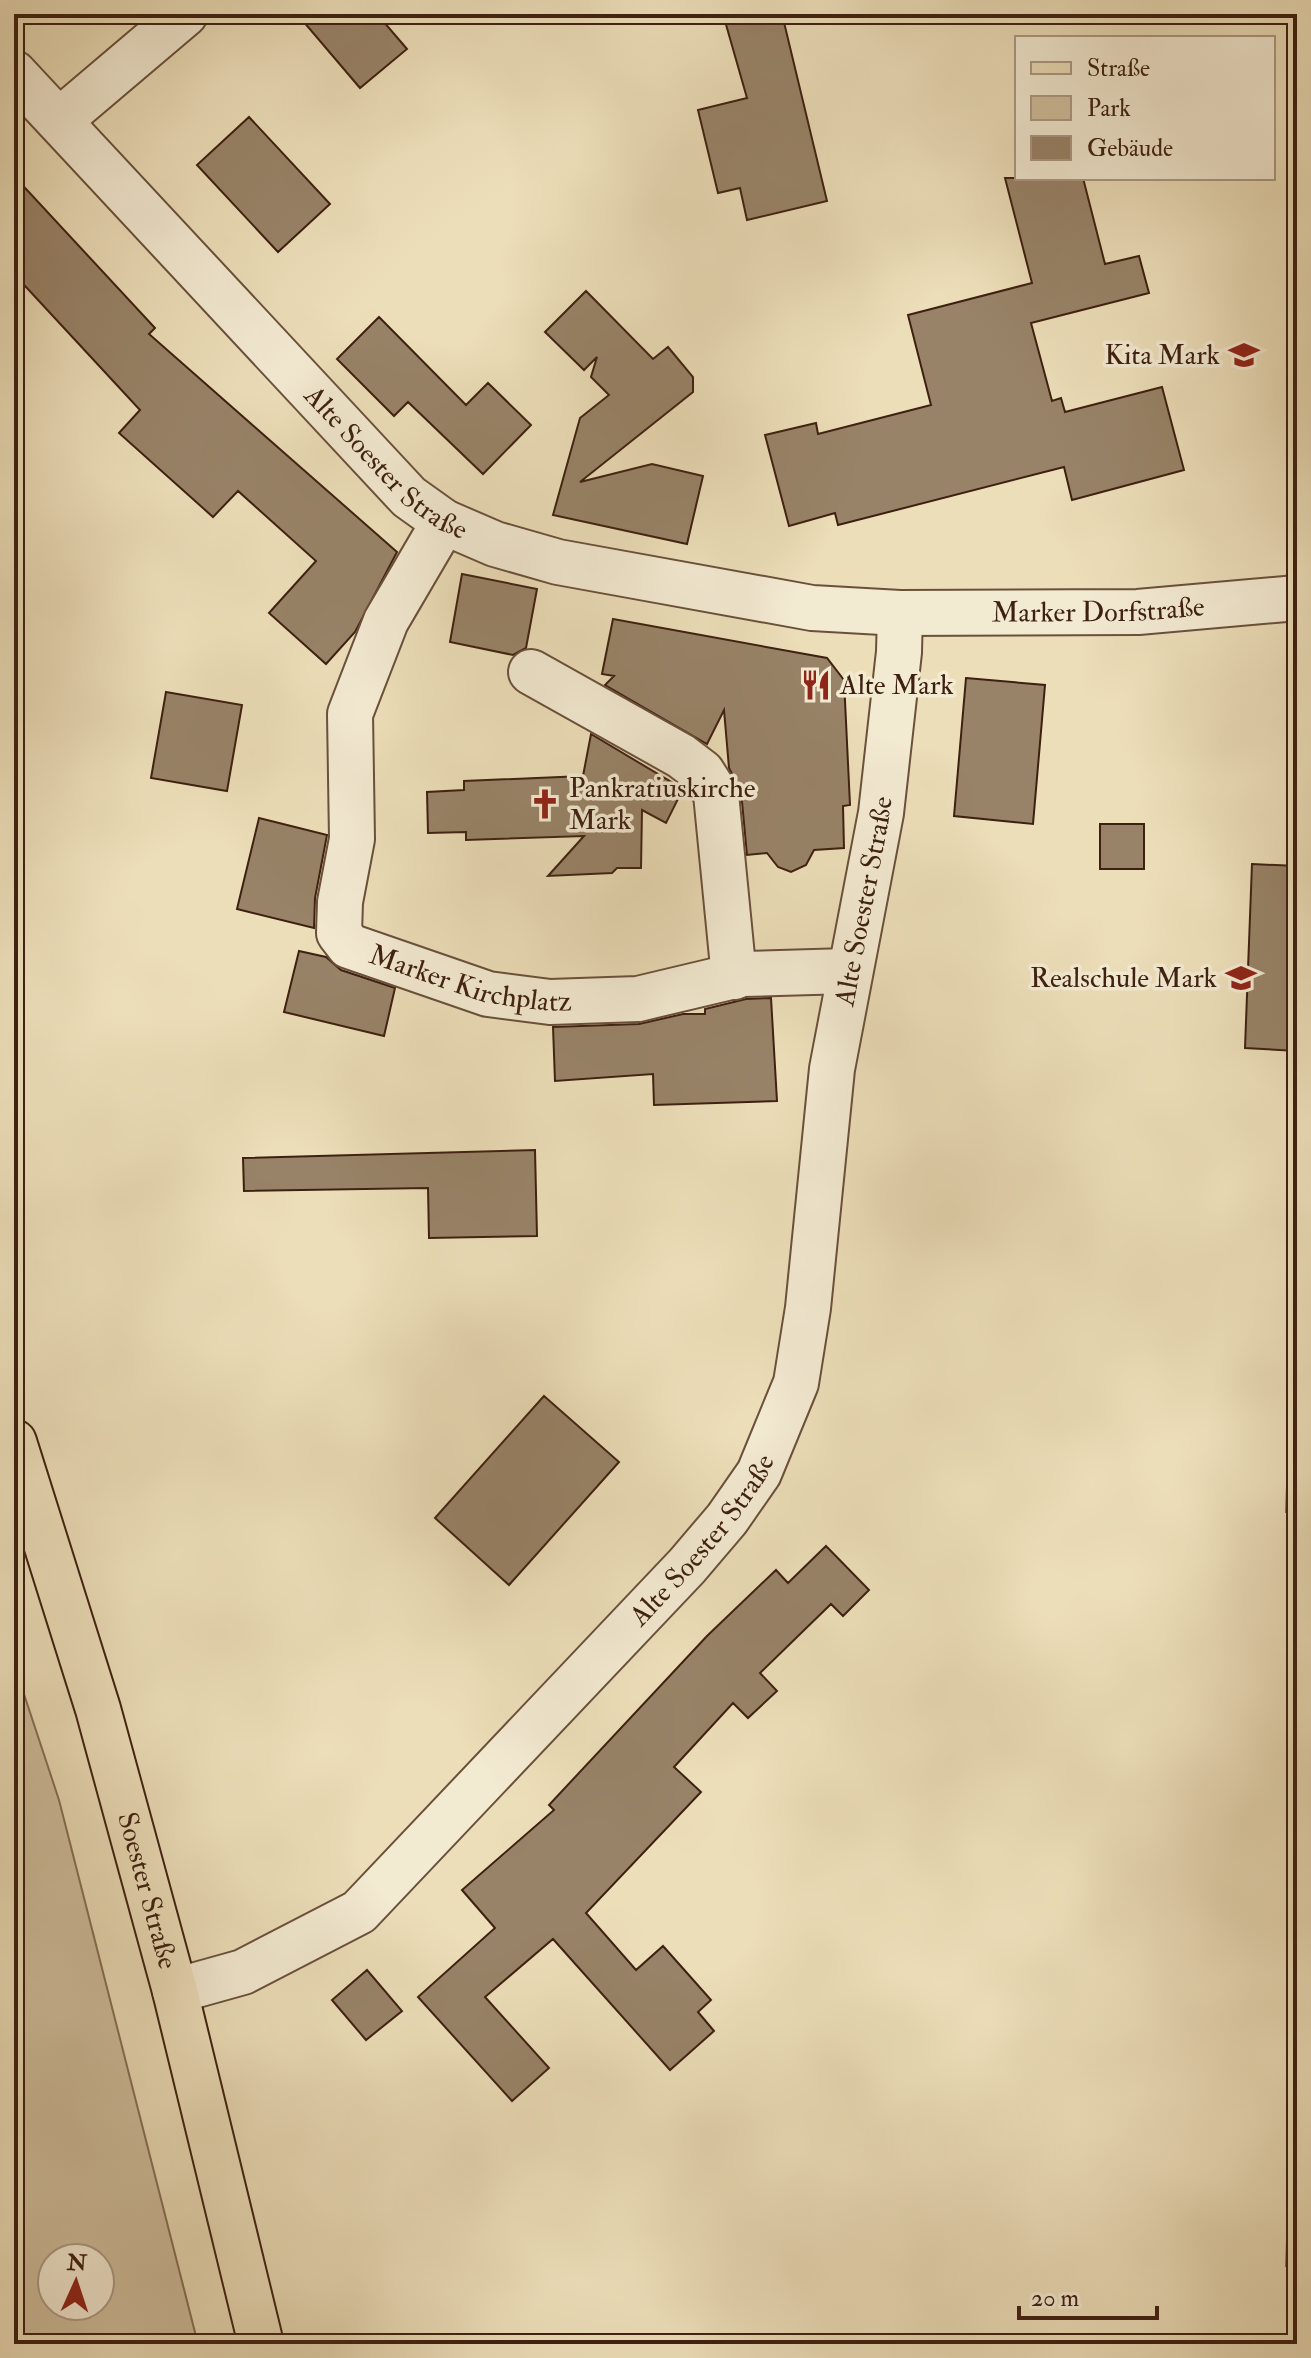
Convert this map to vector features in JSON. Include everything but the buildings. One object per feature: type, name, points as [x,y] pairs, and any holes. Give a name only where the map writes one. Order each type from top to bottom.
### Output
[{"type":"main road","name":"Soester Straße","points":[[14,1442],[98,1709],[175,1991],[261,2344]]},
{"type":"street","points":[[60,120],[185,14]]},
{"type":"street","name":"Alte Soester Straße","points":[[14,73],[409,497],[444,522],[495,544],[558,562],[812,608],[900,613],[899,652],[881,813],[848,971],[832,1069],[808,1308],[796,1383],[759,1473],[727,1519],[687,1566],[359,1912],[243,1972],[175,1991]]},
{"type":"street","name":"Marker Kirchplatz","points":[[444,522],[386,621],[350,714],[352,839],[340,902],[339,933],[349,946],[488,994],[550,1002],[638,999],[734,977],[848,971]]},
{"type":"street","name":"Marker Dorfstraße","points":[[900,613],[1138,612],[1297,598]]},
{"type":"street","points":[[531,672],[681,756],[702,772],[716,794],[734,977]]},
{"type":"green space","points":[[1293,1326],[1297,1326],[1297,1512],[1286,1512]]},
{"type":"green space","points":[[14,1664],[59,1800],[198,2344],[14,2344]]},
{"type":"green space","points":[[1297,1976],[1297,2267],[1286,2266]]},
{"type":"place","name":"Kita Mark","points":[[1244,355]]},
{"type":"place","name":"Alte Mark","points":[[816,685]]},
{"type":"place","name":"Pankratiuskirche Mark","points":[[545,804]]},
{"type":"place","name":"Realschule Mark","points":[[1241,978]]}]
